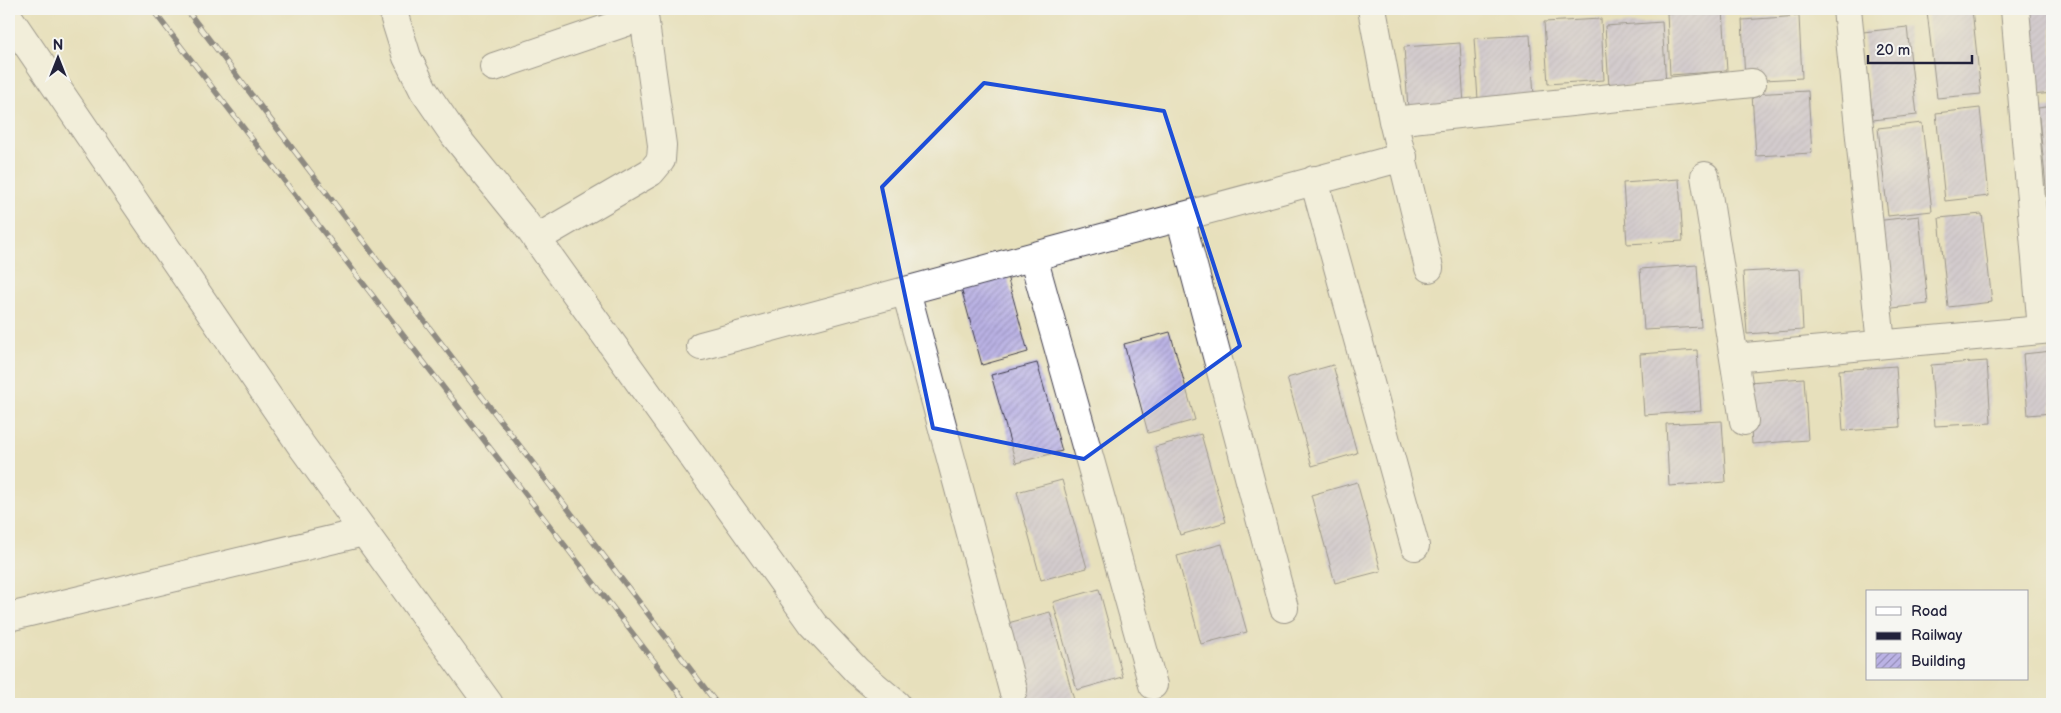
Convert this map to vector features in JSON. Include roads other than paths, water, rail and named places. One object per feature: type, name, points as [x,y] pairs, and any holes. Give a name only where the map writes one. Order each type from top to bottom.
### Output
[{"type":"street","points":[[392,9],[407,57],[424,91],[455,136],[536,239],[813,624],[857,671],[896,704]]},
{"type":"street","points":[[1372,9],[1393,122],[1429,268]]},
{"type":"street","points":[[1847,9],[1881,344]]},
{"type":"street","points":[[1734,358],[2047,329],[2015,9]]},
{"type":"street","points":[[494,67],[644,13],[662,145],[661,160],[651,172],[536,239]]},
{"type":"street","points":[[9,18],[296,437],[489,704]]},
{"type":"street","points":[[1393,122],[1752,83]]},
{"type":"street","points":[[701,346],[1403,157]]},
{"type":"street","points":[[1705,176],[1744,421]]},
{"type":"street","points":[[1314,180],[1414,546]]},
{"type":"street","points":[[1180,217],[1284,608]]},
{"type":"street","points":[[1033,256],[1153,685]]},
{"type":"street","points":[[906,291],[1013,690]]},
{"type":"street","points":[[9,617],[364,532]]},
{"type":"railway","points":[[152,9],[687,704]]},
{"type":"railway","points":[[186,9],[717,704]]}]
